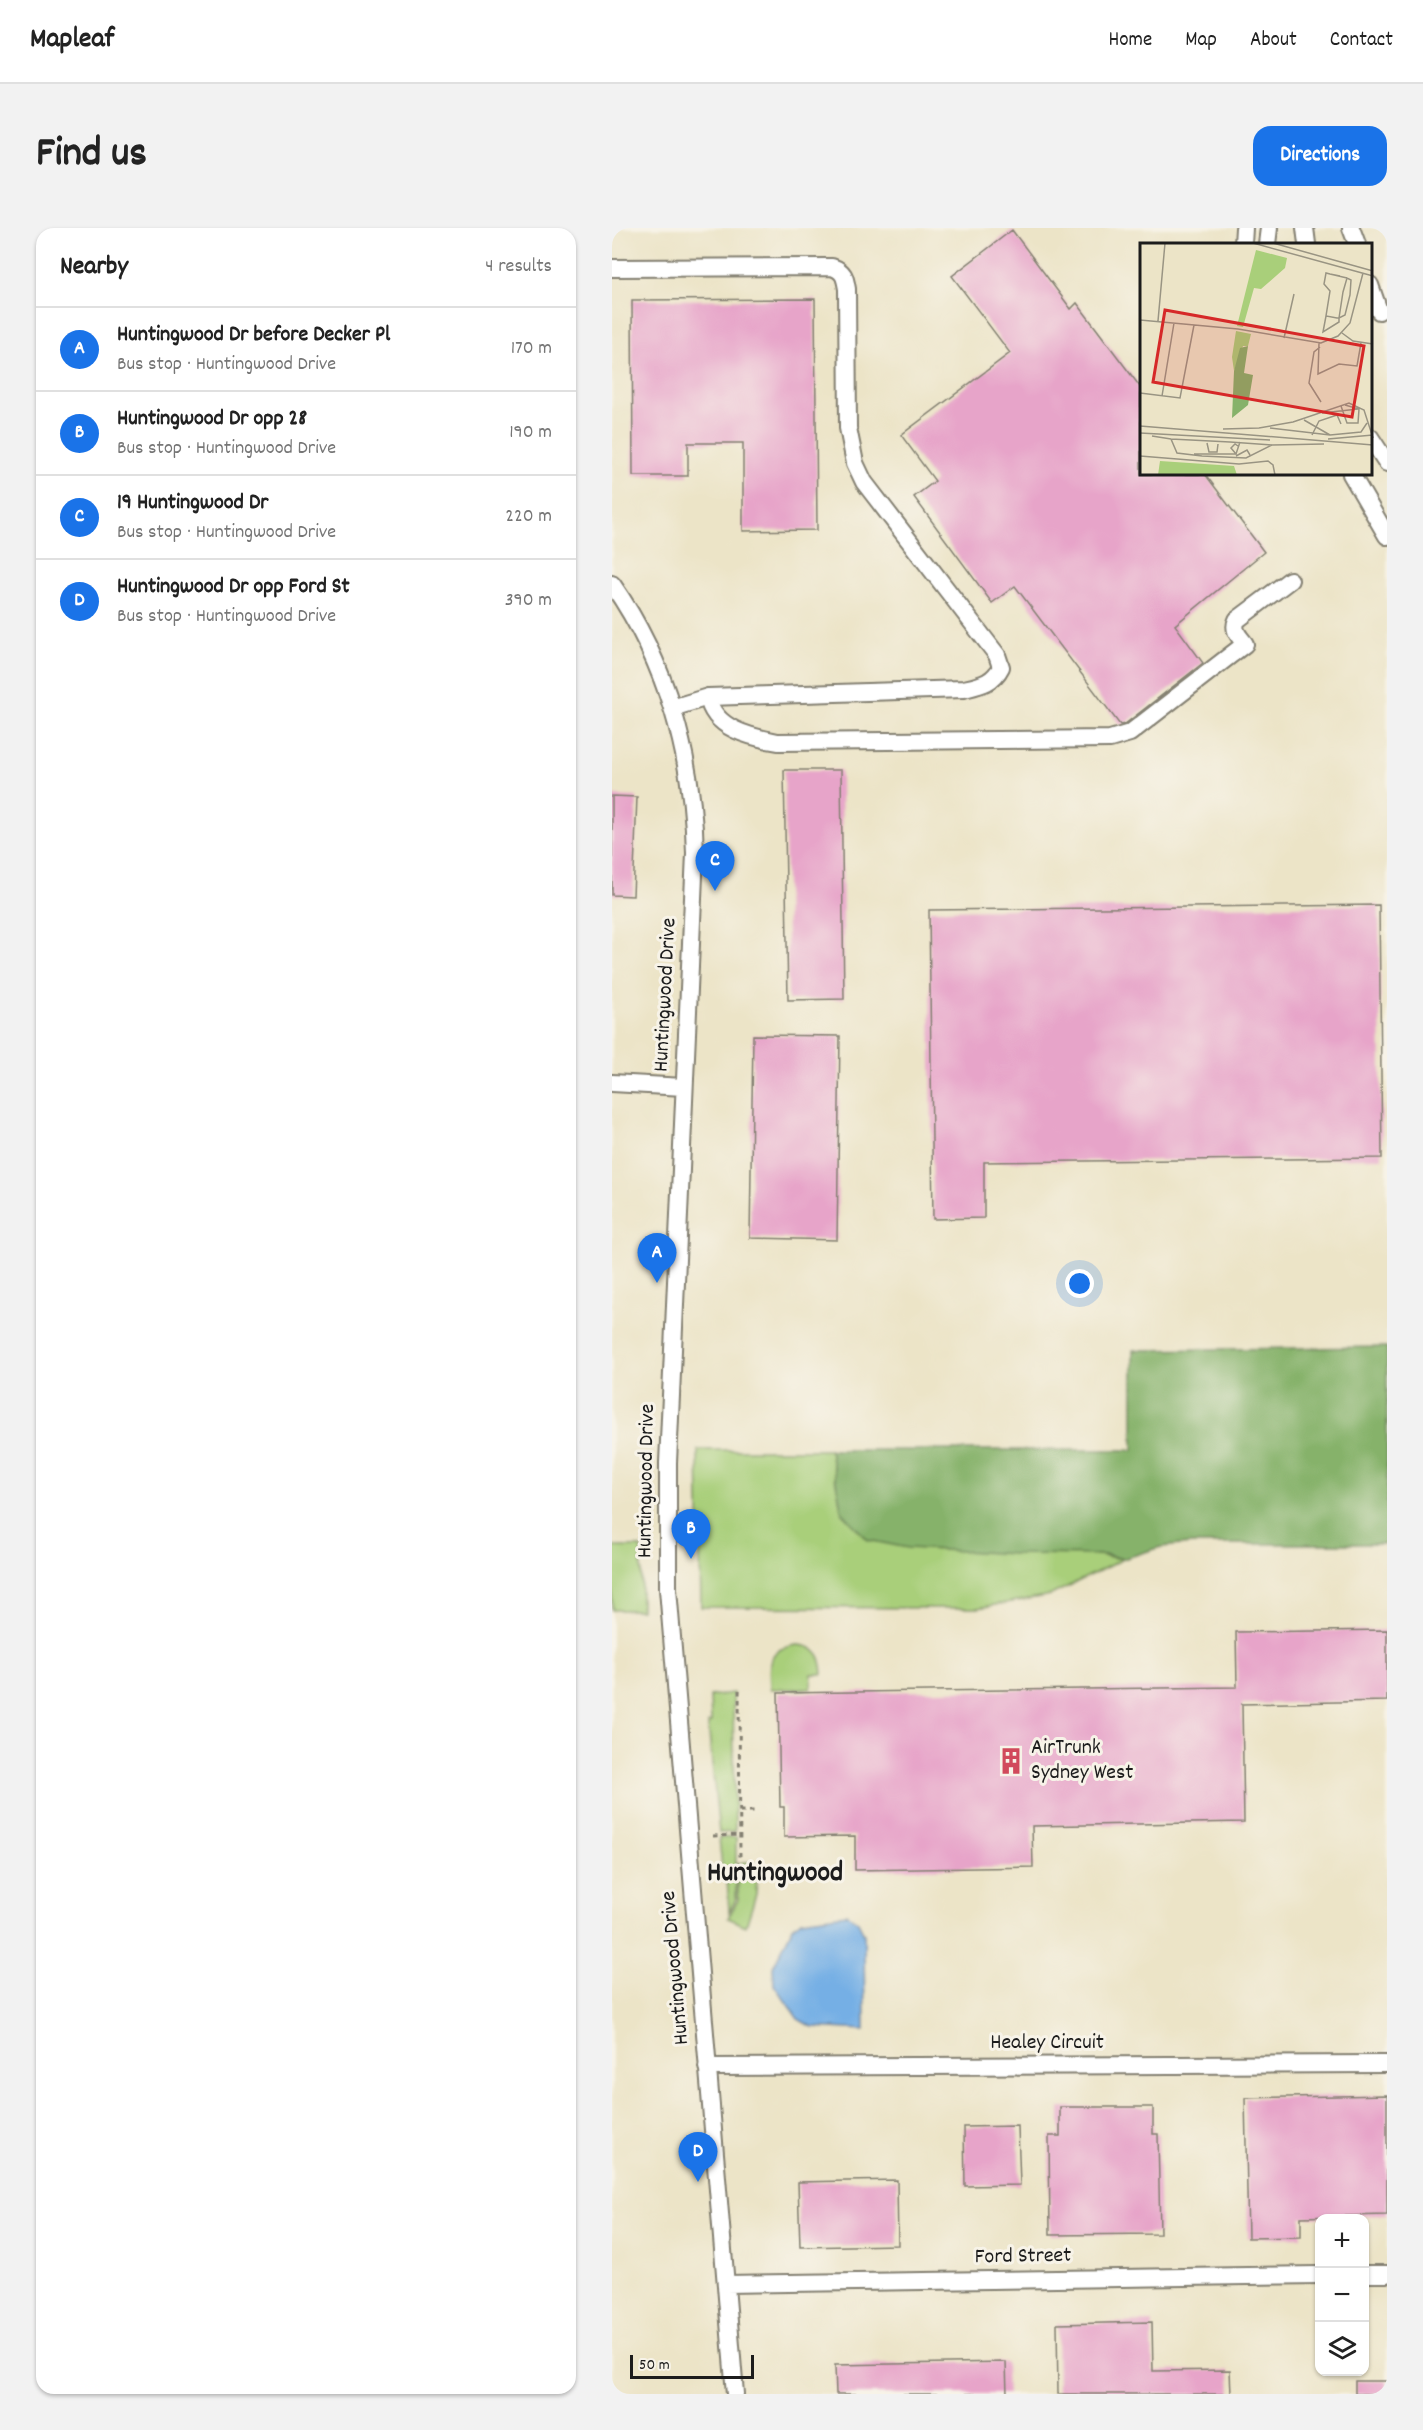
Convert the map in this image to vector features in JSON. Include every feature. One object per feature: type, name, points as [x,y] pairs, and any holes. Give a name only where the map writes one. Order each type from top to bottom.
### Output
[{"type":"street","points":[[1243,243],[1244,228]]},
{"type":"street","points":[[1268,243],[1269,228]]},
{"type":"street","points":[[1305,228],[1307,243]]},
{"type":"street","points":[[1351,228],[1357,243]]},
{"type":"street","points":[[612,268],[832,267],[841,270],[845,276],[847,289],[848,428],[855,463],[864,482],[997,655],[1001,667],[996,677],[984,685],[964,689],[708,697],[672,708]]},
{"type":"street","points":[[1372,288],[1379,311]]},
{"type":"street","points":[[1372,438],[1387,464]]},
{"type":"street","points":[[1352,476],[1387,536]]},
{"type":"street","points":[[708,697],[715,716],[723,723],[754,738],[778,742],[1110,739],[1130,732],[1245,644],[1236,632],[1237,620],[1290,580]]},
{"type":"street","name":"Huntingwood Drive","points":[[612,584],[643,637],[672,708],[685,752],[694,819],[695,853],[668,1463],[668,1589],[735,2394]]},
{"type":"street","points":[[612,1083],[684,1087]]},
{"type":"street","name":"Healey Circuit","points":[[707,2067],[1387,2064]]},
{"type":"street","points":[[1369,2274],[1387,2274]]},
{"type":"street","name":"Ford Street","points":[[726,2284],[1315,2275]]},
{"type":"path","points":[[739,1690],[740,1861]]},
{"type":"path","points":[[740,1811],[756,1810]]},
{"type":"path","points":[[713,1836],[740,1835]]},
{"type":"green space","points":[[1387,1347],[1387,1544],[1191,1544],[1161,1547],[1123,1559],[1107,1555],[1015,1554],[908,1548],[868,1540],[842,1513],[830,1450],[1133,1450],[1133,1350]]},
{"type":"green space","points":[[698,1450],[830,1450],[842,1513],[1123,1559],[1051,1595],[978,1608],[701,1607]]},
{"type":"green space","points":[[612,1547],[641,1547],[641,1610],[612,1610]]},
{"type":"green space","points":[[798,1645],[810,1647],[817,1653],[823,1674],[812,1674],[811,1689],[770,1689],[770,1664],[775,1653],[780,1649]]},
{"type":"green space","points":[[733,1693],[735,1832],[719,1833],[708,1723],[711,1722],[710,1696]]},
{"type":"green space","points":[[736,1837],[736,1899],[729,1912],[727,1878],[723,1877],[719,1838]]},
{"type":"green space","points":[[758,1863],[756,1894],[746,1926],[728,1918],[738,1900],[738,1864]]},
{"type":"water","points":[[846,1914],[858,1922],[864,1934],[865,2030],[812,2027],[798,2019],[774,1985],[773,1967],[793,1927],[801,1920]]},
{"type":"building","points":[[1012,230],[1071,309],[1077,303],[1140,387],[1140,476],[1207,476],[1264,552],[1175,625],[1203,663],[1125,724],[1120,725],[1015,586],[992,603],[914,497],[935,481],[901,435],[1010,353],[952,276]]},
{"type":"building","points":[[815,299],[817,530],[743,531],[743,443],[688,443],[688,476],[633,476],[632,300]]},
{"type":"building","points":[[784,770],[841,770],[844,999],[788,1000]]},
{"type":"building","points":[[612,796],[637,797],[633,896],[612,895]]},
{"type":"building","points":[[1379,905],[1382,1158],[984,1162],[984,1218],[933,1219],[929,910]]},
{"type":"building","points":[[753,1035],[840,1036],[837,1240],[750,1238]]},
{"type":"building","name":"AirTrunk Sydney West","points":[[1387,1630],[1387,1701],[1242,1704],[1244,1822],[1032,1826],[1033,1867],[855,1870],[855,1836],[784,1837],[784,1807],[780,1807],[778,1693],[1237,1687],[1236,1632]]},
{"type":"building","points":[[1387,2095],[1387,2215],[1315,2214],[1315,2217],[1301,2217],[1301,2237],[1248,2238],[1245,2098]]},
{"type":"building","points":[[1060,2107],[1153,2107],[1153,2134],[1158,2134],[1160,2234],[1050,2235],[1049,2136],[1060,2136]]},
{"type":"building","points":[[1018,2126],[1020,2185],[965,2186],[964,2127]]},
{"type":"building","points":[[897,2180],[898,2245],[800,2247],[798,2182]]},
{"type":"building","points":[[1152,2322],[1153,2371],[1230,2370],[1231,2394],[1058,2394],[1057,2324]]},
{"type":"building","points":[[1006,2362],[1007,2394],[836,2394],[835,2365]]},
{"type":"building","points":[[1355,2381],[1387,2381],[1387,2394],[1355,2394]]},
{"type":"place","name":"19 Huntingwood Dr","points":[[715,891]]},
{"type":"place","name":"Huntingwood Dr before Decker Pl","points":[[657,1283]]},
{"type":"place","name":"Huntingwood Dr opp 28","points":[[691,1559]]},
{"type":"place","name":"AirTrunk Sydney West","points":[[1011,1761]]},
{"type":"place","name":"Huntingwood Dr opp Ford St","points":[[698,2182]]},
{"type":"district","name":"Huntingwood","points":[[775,1875]]}]
